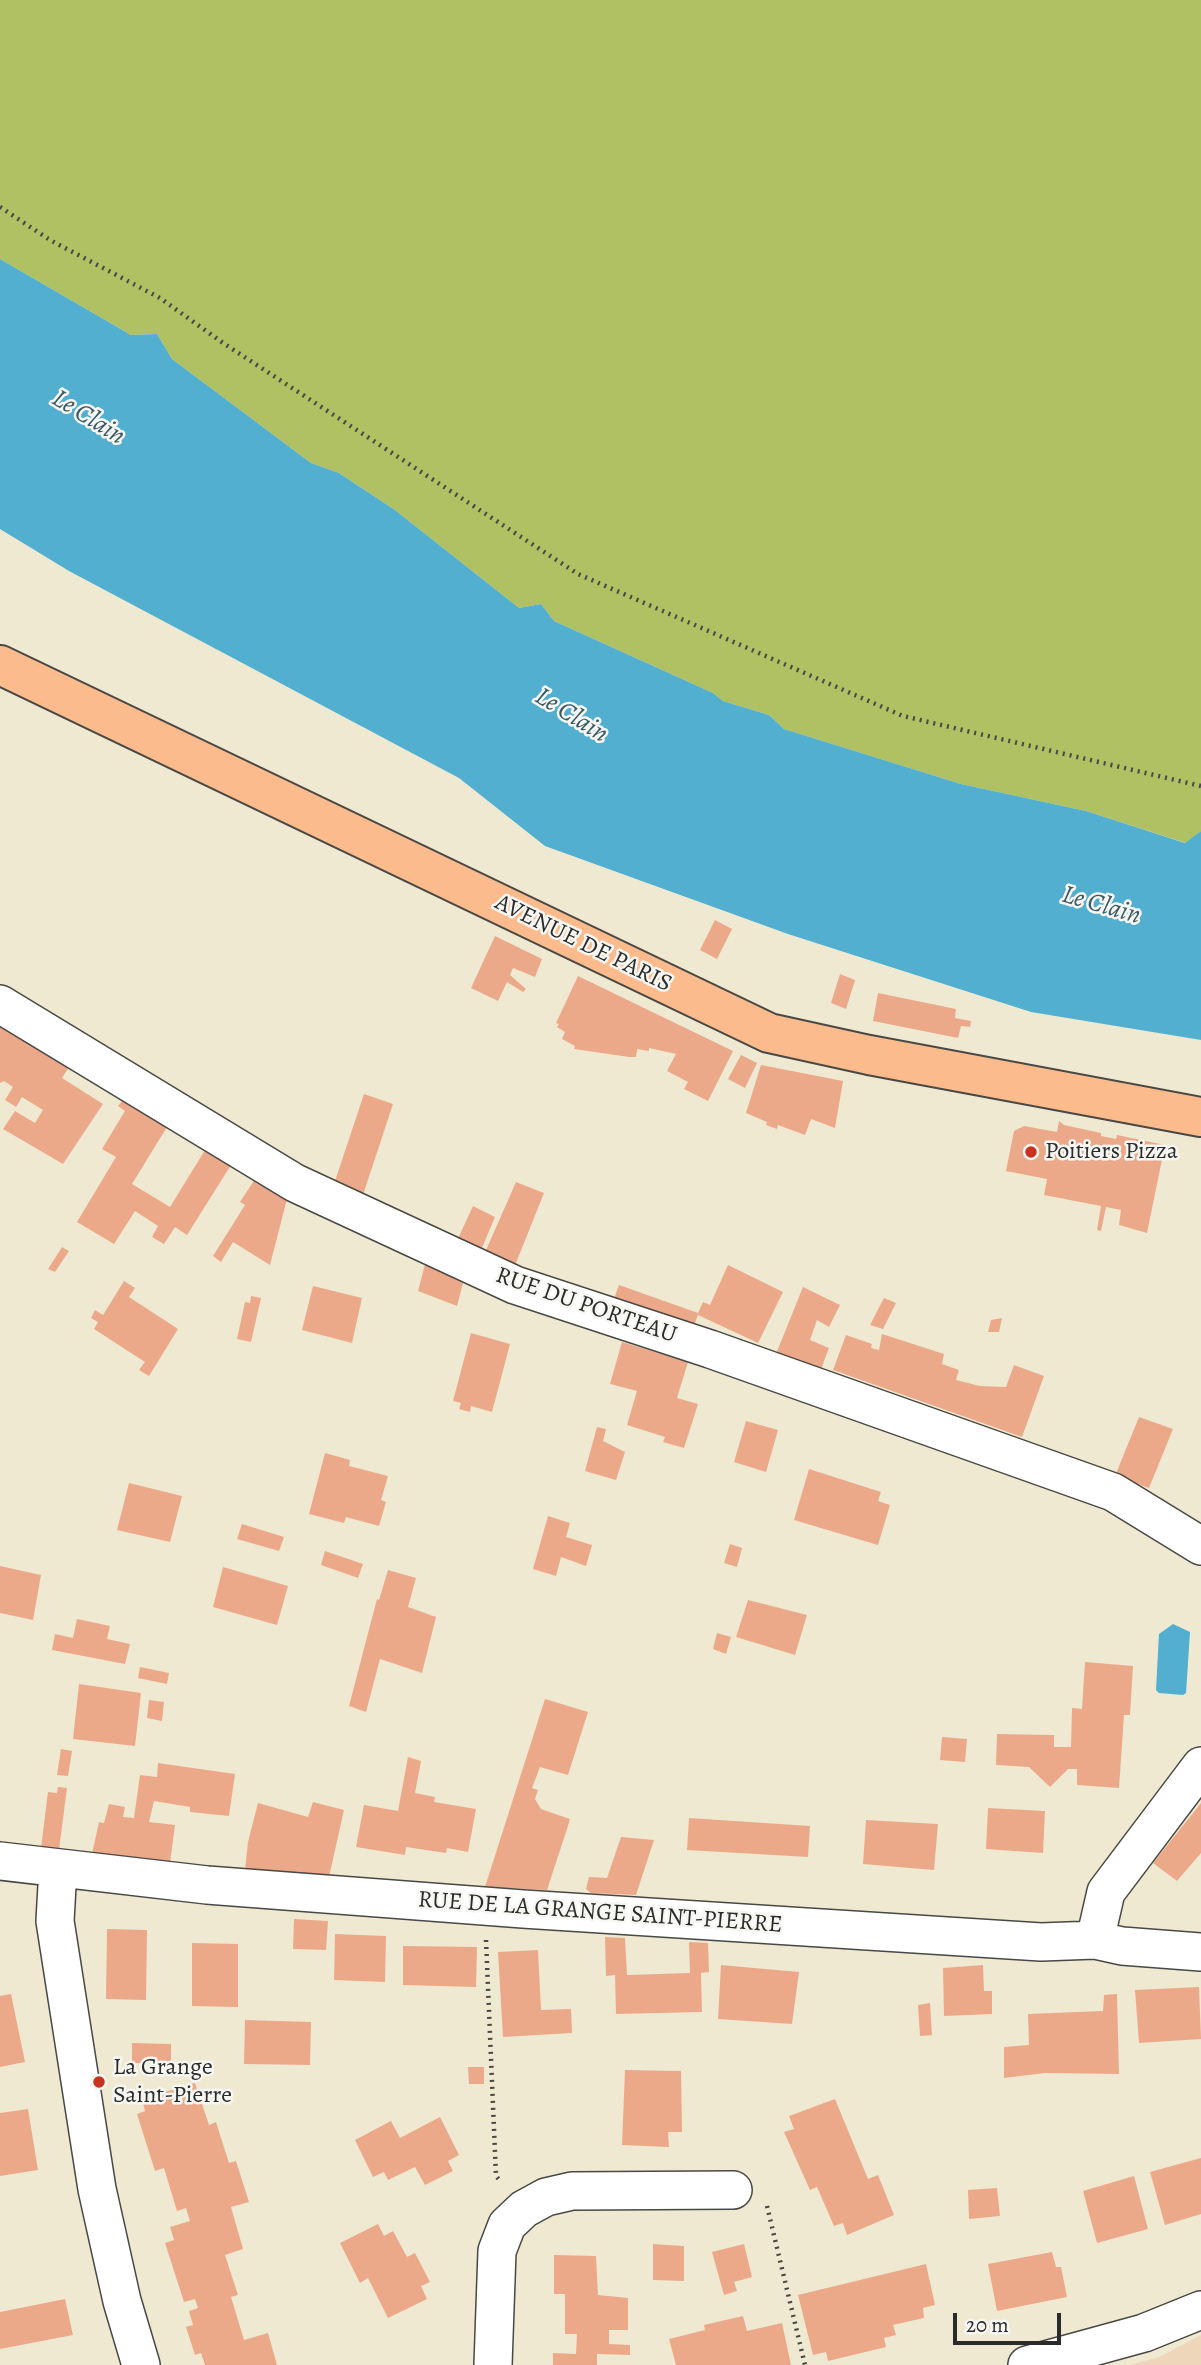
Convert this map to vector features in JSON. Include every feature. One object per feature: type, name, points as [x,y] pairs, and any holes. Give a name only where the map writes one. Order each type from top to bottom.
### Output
[{"type":"main road","name":"AVENUE DE PARIS","points":[[0,665],[769,1033],[869,1055],[1201,1117]]},
{"type":"street","name":"RUE DU PORTEAU","points":[[0,1004],[295,1183],[515,1285],[710,1349],[1113,1492],[1201,1546]]},
{"type":"street","points":[[1095,1940],[1106,1892],[1201,1766]]},
{"type":"street","name":"RUE DE LA GRANGE SAINT-PIERRE","points":[[0,1861],[207,1885],[485,1907],[1041,1942],[1095,1940],[1122,1946],[1201,1952]]},
{"type":"street","points":[[58,1868],[55,1922],[97,2189],[122,2301],[141,2365]]},
{"type":"street","points":[[493,2365],[497,2251],[508,2225],[524,2209],[546,2197],[572,2191],[733,2190]]},
{"type":"street","points":[[1027,2365],[1144,2333],[1201,2309]]},
{"type":"path","points":[[0,207],[50,240],[160,298],[223,343],[578,574],[903,716],[1201,786]]},
{"type":"path","points":[[485,1907],[496,2176],[524,2209]]},
{"type":"path","points":[[733,2190],[764,2192],[805,2365]]},
{"type":"shaded area","points":[[1201,2335],[1201,2365],[1130,2365],[1159,2357]]},
{"type":"green space","points":[[0,0],[1201,0],[1201,831],[1186,843],[1086,811],[961,784],[784,729],[769,715],[723,701],[713,693],[554,621],[541,604],[519,608],[395,510],[339,473],[311,463],[172,359],[157,334],[131,335],[0,259]]},
{"type":"water","name":"Le Clain","points":[[0,259],[131,335],[157,334],[172,359],[311,463],[339,473],[395,510],[519,608],[541,604],[554,621],[713,693],[723,701],[769,715],[784,729],[961,784],[1086,811],[1185,843],[1201,831],[1201,1040],[1031,1012],[788,934],[545,846],[459,778],[69,571],[0,529]]},
{"type":"water","points":[[1173,1624],[1190,1632],[1186,1693],[1183,1695],[1159,1693],[1156,1690],[1159,1634]]},
{"type":"building","points":[[715,920],[732,929],[717,959],[700,950]]},
{"type":"building","points":[[495,936],[542,959],[535,977],[513,968],[510,975],[526,989],[523,992],[507,982],[498,1001],[471,988]]},
{"type":"building","points":[[840,974],[855,980],[846,1009],[831,1003]]},
{"type":"building","points":[[578,976],[733,1051],[708,1101],[684,1089],[688,1082],[667,1071],[676,1054],[649,1048],[649,1051],[637,1049],[636,1057],[629,1057],[574,1049],[575,1046],[562,1039],[565,1032],[557,1027],[559,1024],[556,1023]]},
{"type":"building","points":[[878,993],[956,1009],[955,1018],[971,1021],[970,1027],[961,1026],[958,1038],[873,1021]]},
{"type":"building","points":[[0,1023],[69,1067],[62,1078],[103,1104],[63,1164],[3,1129],[15,1111],[35,1123],[43,1110],[22,1097],[16,1107],[5,1100],[13,1087],[4,1081],[0,1083]]},
{"type":"building","points":[[741,1055],[757,1063],[745,1088],[728,1079]]},
{"type":"building","points":[[761,1065],[843,1081],[835,1128],[811,1119],[805,1135],[778,1125],[777,1129],[766,1125],[767,1122],[746,1113]]},
{"type":"building","points":[[364,1094],[393,1104],[362,1198],[334,1184]]},
{"type":"building","points":[[123,1100],[167,1127],[132,1184],[170,1207],[205,1150],[231,1165],[187,1235],[175,1227],[164,1244],[152,1237],[158,1226],[135,1211],[114,1244],[77,1222],[116,1157],[102,1149],[125,1111],[118,1106]]},
{"type":"building","points":[[1059,1121],[1064,1125],[1101,1133],[1101,1136],[1116,1139],[1117,1135],[1165,1145],[1147,1233],[1119,1225],[1121,1210],[1106,1207],[1101,1231],[1097,1230],[1101,1206],[1044,1195],[1047,1179],[1006,1171],[1014,1131],[1024,1126],[1057,1132]]},
{"type":"building","points":[[255,1179],[287,1199],[270,1265],[233,1242],[221,1262],[213,1256],[245,1205],[240,1202]]},
{"type":"building","points":[[516,1182],[544,1193],[514,1268],[483,1257]]},
{"type":"building","points":[[473,1206],[495,1217],[479,1255],[456,1243]]},
{"type":"building","points":[[62,1247],[69,1251],[55,1272],[48,1269]]},
{"type":"building","points":[[425,1264],[463,1283],[457,1306],[418,1291]]},
{"type":"building","points":[[728,1265],[783,1292],[758,1343],[698,1315],[692,1331],[611,1307],[619,1285],[698,1313],[703,1302],[710,1305]]},
{"type":"building","points":[[124,1281],[135,1288],[129,1297],[178,1329],[149,1376],[139,1370],[145,1362],[94,1329],[98,1322],[91,1318],[95,1310],[103,1315]]},
{"type":"building","points":[[313,1286],[362,1298],[352,1343],[302,1330]]},
{"type":"building","points":[[803,1287],[840,1305],[829,1327],[817,1320],[810,1340],[829,1348],[821,1369],[776,1354]]},
{"type":"building","points":[[251,1296],[261,1298],[251,1342],[237,1339],[245,1302],[250,1303]]},
{"type":"building","points":[[884,1298],[896,1303],[883,1329],[870,1325]]},
{"type":"building","points":[[1002,1318],[999,1332],[988,1332],[991,1320]]},
{"type":"building","points":[[471,1333],[510,1344],[492,1412],[471,1406],[470,1412],[459,1409],[461,1403],[453,1401]]},
{"type":"building","points":[[882,1334],[944,1354],[942,1364],[959,1370],[956,1380],[980,1386],[1006,1387],[1014,1365],[1044,1376],[1022,1437],[833,1370],[846,1335],[872,1344],[871,1348],[879,1350]]},
{"type":"building","points":[[622,1342],[688,1362],[677,1398],[698,1404],[684,1448],[663,1442],[665,1437],[627,1425],[637,1391],[610,1384]]},
{"type":"building","points":[[1139,1417],[1173,1429],[1149,1488],[1115,1476]]},
{"type":"building","points":[[746,1421],[778,1430],[766,1472],[734,1462]]},
{"type":"building","points":[[597,1427],[606,1429],[603,1441],[625,1452],[616,1480],[585,1471]]},
{"type":"building","points":[[325,1453],[350,1460],[349,1466],[388,1476],[381,1500],[386,1502],[379,1526],[346,1517],[344,1523],[309,1514]]},
{"type":"building","points":[[809,1469],[881,1492],[878,1501],[890,1505],[878,1545],[794,1520]]},
{"type":"building","points":[[129,1483],[182,1496],[170,1542],[117,1530]]},
{"type":"building","points":[[548,1516],[570,1523],[566,1537],[592,1545],[586,1566],[561,1557],[556,1576],[533,1569]]},
{"type":"building","points":[[242,1524],[284,1537],[279,1551],[237,1539]]},
{"type":"building","points":[[730,1544],[742,1548],[737,1567],[724,1563]]},
{"type":"building","points":[[325,1551],[363,1564],[358,1578],[321,1565]]},
{"type":"building","points":[[0,1566],[41,1575],[33,1620],[0,1613]]},
{"type":"building","points":[[223,1567],[288,1586],[277,1625],[213,1607]]},
{"type":"building","points":[[388,1570],[416,1578],[408,1607],[436,1617],[422,1673],[380,1659],[366,1712],[349,1706],[377,1599],[379,1600]]},
{"type":"building","points":[[748,1600],[807,1615],[795,1655],[736,1637]]},
{"type":"building","points":[[77,1619],[110,1626],[107,1639],[130,1644],[125,1664],[52,1650],[55,1634],[73,1638]]},
{"type":"building","points":[[717,1633],[731,1637],[726,1654],[713,1649]]},
{"type":"building","points":[[1085,1662],[1133,1666],[1130,1715],[1124,1715],[1119,1788],[1077,1785],[1077,1769],[1068,1769],[1050,1787],[1029,1767],[996,1765],[997,1734],[1054,1735],[1054,1747],[1071,1747],[1072,1708],[1082,1709]]},
{"type":"building","points":[[140,1667],[169,1673],[167,1684],[138,1678]]},
{"type":"building","points":[[79,1684],[141,1693],[135,1746],[73,1739]]},
{"type":"building","points":[[545,1699],[588,1712],[568,1775],[540,1767],[532,1788],[538,1790],[535,1799],[541,1809],[570,1819],[567,1829],[547,1890],[485,1887]]},
{"type":"building","points":[[149,1700],[164,1702],[162,1721],[147,1718]]},
{"type":"building","points":[[942,1737],[967,1739],[965,1762],[940,1760]]},
{"type":"building","points":[[61,1749],[72,1751],[68,1776],[57,1775]]},
{"type":"building","points":[[408,1757],[421,1761],[415,1793],[435,1797],[434,1802],[476,1809],[468,1852],[447,1848],[446,1853],[406,1847],[405,1855],[356,1847],[364,1805],[398,1811]]},
{"type":"building","points":[[158,1763],[235,1774],[229,1816],[190,1812],[190,1807],[154,1801],[149,1822],[175,1825],[170,1863],[92,1854],[99,1822],[104,1823],[109,1804],[125,1807],[123,1817],[134,1818],[140,1775],[157,1777]]},
{"type":"building","points":[[58,1787],[67,1788],[59,1850],[41,1848],[48,1792],[57,1793]]},
{"type":"building","points":[[313,1802],[344,1810],[329,1877],[245,1870],[248,1842],[258,1803],[308,1817]]},
{"type":"building","points":[[1201,1803],[1201,1853],[1177,1881],[1153,1863]]},
{"type":"building","points":[[988,1808],[1045,1811],[1043,1853],[986,1849]]},
{"type":"building","points":[[689,1818],[810,1826],[808,1857],[687,1850]]},
{"type":"building","points":[[866,1820],[938,1824],[934,1870],[863,1864]]},
{"type":"building","points":[[621,1837],[654,1840],[636,1895],[591,1893],[586,1889],[589,1877],[607,1878]]},
{"type":"building","points":[[294,1919],[328,1921],[326,1950],[293,1949]]},
{"type":"building","points":[[107,1929],[147,1930],[146,2000],[106,1999]]},
{"type":"building","points":[[335,1934],[386,1936],[385,1982],[334,1980]]},
{"type":"building","points":[[605,1937],[625,1938],[627,1975],[690,1973],[689,1942],[708,1943],[709,1972],[701,1973],[702,2012],[616,2014],[615,1975],[606,1976]]},
{"type":"building","points":[[192,1943],[238,1944],[238,2007],[192,2006]]},
{"type":"building","points":[[403,1946],[477,1947],[476,1987],[403,1985]]},
{"type":"building","points":[[538,1950],[541,2010],[571,2009],[572,2033],[503,2037],[498,1952]]},
{"type":"building","points":[[721,1965],[799,1972],[792,2024],[718,2019]]},
{"type":"building","points":[[983,1965],[984,1991],[992,1991],[992,2014],[944,2016],[943,1968]]},
{"type":"building","points":[[1199,1987],[1201,2039],[1139,2043],[1135,1990]]},
{"type":"building","points":[[11,1994],[25,2062],[0,2067],[0,1996]]},
{"type":"building","points":[[1117,1994],[1119,2074],[1045,2073],[1004,2078],[1004,2047],[1029,2045],[1028,2014],[1103,2011],[1104,1995]]},
{"type":"building","points":[[930,2003],[932,2035],[920,2036],[918,2005]]},
{"type":"building","points":[[245,2020],[311,2022],[310,2065],[244,2064]]},
{"type":"building","points":[[132,2043],[171,2044],[171,2063],[132,2063]]},
{"type":"building","points":[[468,2067],[484,2067],[484,2084],[469,2084]]},
{"type":"building","points":[[625,2070],[681,2071],[682,2132],[668,2132],[669,2147],[622,2145]]},
{"type":"building","points":[[195,2083],[209,2125],[216,2122],[229,2163],[236,2161],[249,2202],[231,2207],[243,2249],[225,2255],[238,2295],[231,2297],[244,2340],[268,2333],[277,2365],[205,2365],[201,2353],[195,2355],[186,2327],[193,2325],[189,2311],[198,2308],[195,2299],[184,2302],[165,2243],[174,2240],[170,2227],[190,2221],[186,2208],[177,2211],[164,2168],[155,2171],[137,2114],[145,2111],[142,2099]]},
{"type":"building","points":[[835,2099],[868,2179],[878,2175],[894,2215],[847,2235],[843,2223],[834,2226],[817,2187],[810,2190],[784,2132],[794,2129],[789,2116]]},
{"type":"building","points":[[28,2109],[38,2170],[0,2176],[0,2113]]},
{"type":"building","points":[[440,2117],[459,2155],[448,2161],[453,2171],[425,2185],[415,2167],[388,2180],[384,2172],[373,2177],[355,2140],[391,2121],[400,2138]]},
{"type":"building","points":[[1201,2158],[1201,2214],[1165,2225],[1150,2172]]},
{"type":"building","points":[[1134,2176],[1148,2229],[1097,2243],[1083,2191]]},
{"type":"building","points":[[997,2188],[1000,2216],[969,2219],[968,2190]]},
{"type":"building","points":[[378,2224],[384,2236],[393,2231],[407,2257],[415,2253],[430,2282],[421,2286],[427,2299],[388,2318],[368,2278],[360,2283],[340,2243]]},
{"type":"building","points":[[653,2244],[684,2246],[684,2281],[653,2280]]},
{"type":"building","points":[[744,2244],[752,2277],[734,2282],[737,2291],[724,2295],[712,2252]]},
{"type":"building","points":[[1052,2252],[1056,2267],[1061,2267],[1067,2297],[997,2311],[988,2264]]},
{"type":"building","points":[[554,2255],[596,2256],[598,2295],[628,2298],[628,2330],[609,2330],[609,2344],[630,2345],[630,2355],[597,2354],[597,2365],[553,2365],[553,2353],[576,2354],[577,2334],[565,2334],[565,2294],[554,2294]]},
{"type":"building","points":[[926,2264],[935,2305],[923,2308],[924,2318],[893,2325],[896,2335],[884,2338],[886,2347],[828,2361],[826,2352],[813,2355],[798,2295]]},
{"type":"building","points":[[65,2299],[73,2335],[0,2349],[0,2312]]},
{"type":"building","points":[[743,2316],[747,2331],[782,2323],[791,2365],[676,2365],[669,2339],[705,2330],[704,2325]]},
{"type":"place","name":"Poitiers Pizza","points":[[1031,1152]]},
{"type":"place","name":"La Grange Saint-Pierre","points":[[99,2082]]}]
